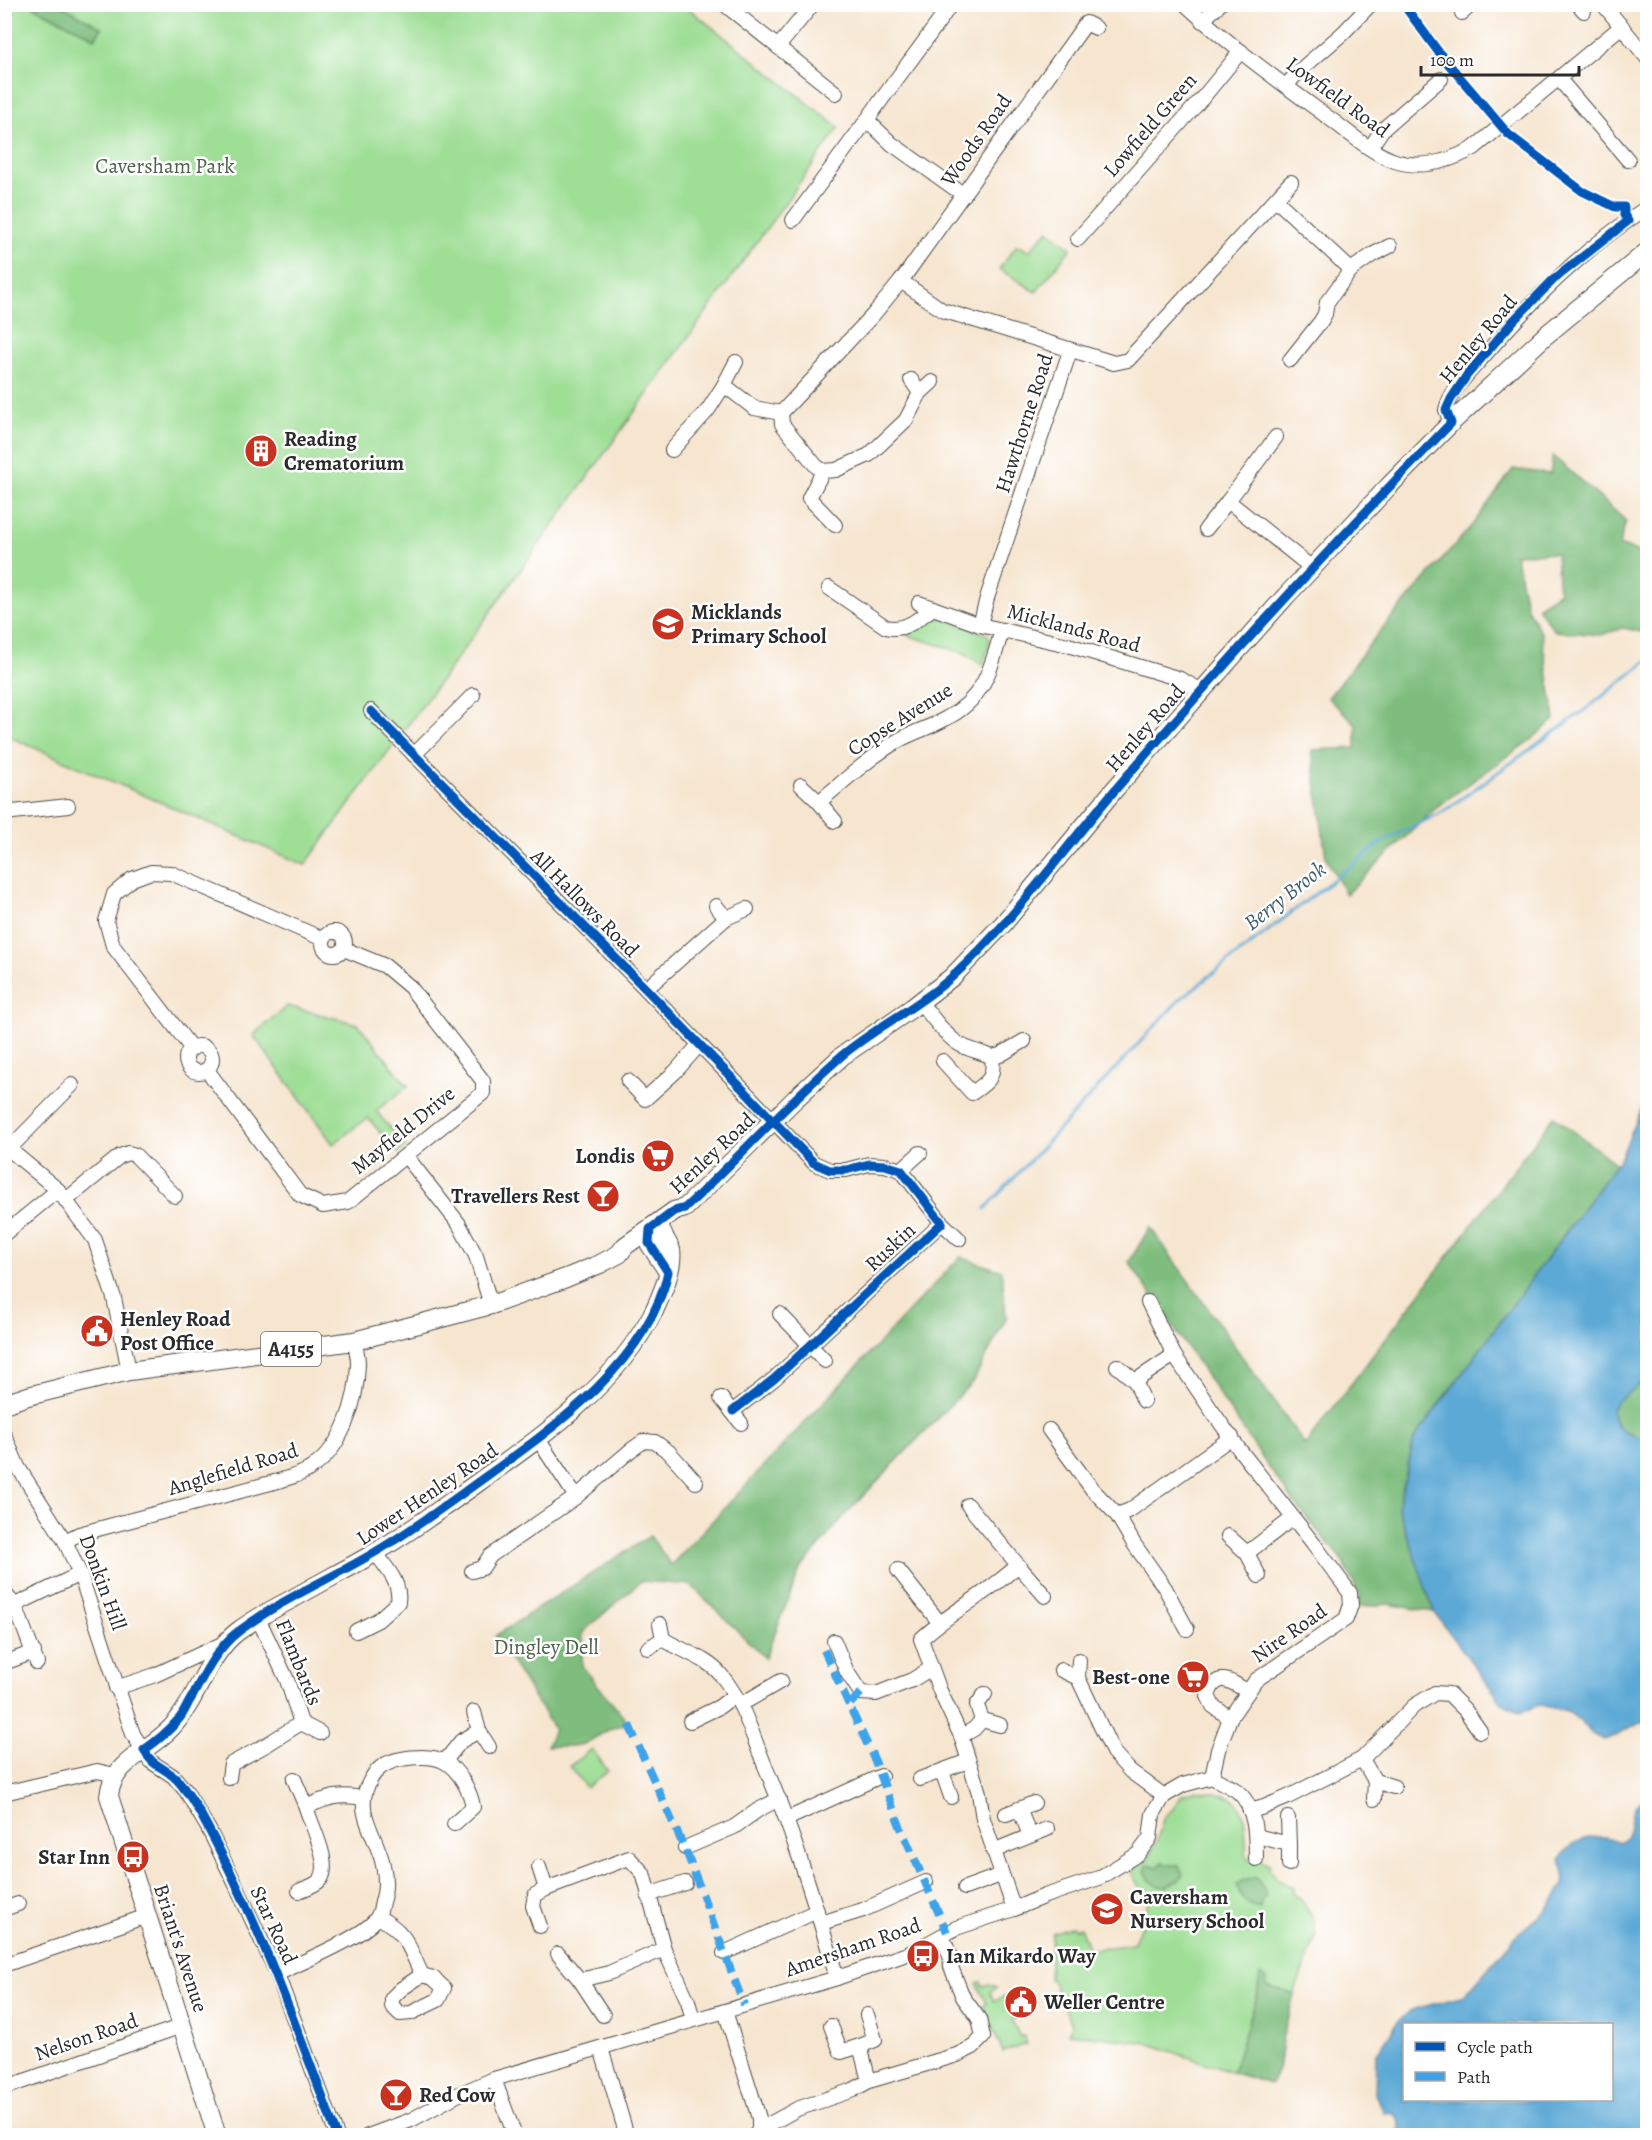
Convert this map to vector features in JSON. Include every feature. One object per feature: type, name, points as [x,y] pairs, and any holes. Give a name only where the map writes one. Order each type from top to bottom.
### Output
[{"type":"main road","name":"Henley Road","points":[[4,1404],[129,1371],[354,1341],[491,1305],[566,1278],[619,1254],[630,1254],[654,1235],[674,1211],[685,1208],[773,1120],[842,1056],[920,1002],[951,977],[1003,924],[1114,790],[1312,568],[1451,423],[1546,335],[1647,251]]},
{"type":"main road","name":"Lower Henley Road","points":[[144,1750],[160,1739],[180,1719],[198,1684],[225,1642],[258,1618],[375,1552],[458,1497],[538,1439],[590,1397],[633,1346],[660,1299],[668,1272],[654,1235]]},
{"type":"main road","points":[[115,1775],[144,1750]]},
{"type":"main road","name":"Briant's Avenue","points":[[115,1775],[110,1787],[110,1796],[214,2135]]},
{"type":"street","points":[[724,4],[836,93]]},
{"type":"street","points":[[778,47],[813,4]]},
{"type":"street","points":[[793,220],[867,120],[946,21],[951,4]]},
{"type":"street","name":"Lowfield Road","points":[[1185,4],[1202,21],[1286,87],[1370,148],[1395,161],[1409,164],[1439,163],[1474,148],[1622,26]]},
{"type":"street","points":[[1202,21],[1220,4]]},
{"type":"street","points":[[1603,4],[1647,59]]},
{"type":"street","points":[[1286,87],[1298,72],[1343,33],[1370,5]]},
{"type":"street","name":"Woods Road","points":[[781,413],[784,407],[873,315],[900,281],[1087,22]]},
{"type":"street","name":"Lowfield Green","points":[[1078,239],[1095,231],[1240,51]]},
{"type":"street","points":[[1370,148],[1382,130],[1441,79]]},
{"type":"street","points":[[1559,79],[1628,160]]},
{"type":"street","points":[[867,120],[892,144],[964,195]]},
{"type":"street","name":"Hawthorne Road","points":[[980,625],[1070,351],[1114,363],[1128,360],[1291,182]]},
{"type":"street","points":[[1276,200],[1351,270]]},
{"type":"street","name":"Henley Road","points":[[1451,423],[1446,410],[1451,399],[1467,375],[1514,320],[1553,280],[1647,207]]},
{"type":"street","points":[[1290,360],[1325,314],[1327,303],[1351,270],[1390,246]]},
{"type":"street","points":[[900,281],[942,310],[1070,351]]},
{"type":"street","points":[[672,450],[708,410],[736,362]]},
{"type":"street","points":[[911,380],[920,393]]},
{"type":"street","points":[[835,525],[802,497],[823,471],[836,470],[869,454],[906,420],[920,393],[932,382]]},
{"type":"street","points":[[724,385],[754,408],[781,413],[782,424],[823,471]]},
{"type":"street","points":[[1206,530],[1275,437]]},
{"type":"street","points":[[1228,501],[1312,568]]},
{"type":"street","points":[[829,588],[886,627],[893,629],[909,625],[933,608]]},
{"type":"street","name":"Micklands Road","points":[[919,603],[980,625],[1068,645],[1180,679],[1202,691]]},
{"type":"street","name":"Copse Avenue","points":[[819,802],[874,756],[901,739],[947,719],[965,706],[987,680],[1002,630]]},
{"type":"street","points":[[414,755],[473,695]]},
{"type":"street","name":"All Hallows Road","points":[[371,711],[773,1120]]},
{"type":"street","points":[[801,785],[835,821]]},
{"type":"street","points":[[4,813],[68,806]]},
{"type":"street","name":"Mayfield Drive","points":[[151,872],[171,873],[323,939],[330,933],[337,933],[345,940],[344,949],[385,966],[410,987],[483,1081],[483,1093],[406,1156],[348,1202],[323,1206],[300,1195],[207,1070],[212,1064],[210,1052],[203,1047],[192,1049],[113,946],[106,921],[114,894],[132,879],[151,872]]},
{"type":"street","points":[[716,906],[726,918]]},
{"type":"street","points":[[646,989],[726,918],[747,909]]},
{"type":"street","points":[[920,1002],[956,1042],[992,1057],[1024,1041]]},
{"type":"street","points":[[628,1081],[645,1099],[675,1072],[699,1045]]},
{"type":"street","points":[[943,1061],[972,1093],[989,1081],[994,1068],[992,1057]]},
{"type":"street","points":[[72,1085],[7,1147],[62,1195],[95,1240],[108,1274],[129,1371]]},
{"type":"street","points":[[773,1120],[814,1163],[830,1170],[846,1170],[869,1164],[885,1165],[901,1170],[920,1153]]},
{"type":"street","points":[[4,1234],[120,1156],[128,1153],[135,1155],[175,1196]]},
{"type":"street","points":[[406,1156],[459,1224],[476,1256],[491,1305]]},
{"type":"street","name":"Ruskin","points":[[901,1170],[942,1223],[958,1239]]},
{"type":"street","name":"Ruskin","points":[[721,1398],[737,1417],[774,1379],[942,1223]]},
{"type":"street","name":"Nire Road","points":[[1148,1302],[1174,1354],[1232,1437],[1350,1593],[1351,1605],[1346,1619],[1256,1680],[1230,1719],[1218,1750],[1212,1777]]},
{"type":"street","points":[[780,1314],[825,1361]]},
{"type":"street","name":"Anglefield Road","points":[[66,1541],[79,1534],[282,1480],[308,1470],[322,1459],[342,1433],[354,1394],[358,1362],[354,1341]]},
{"type":"street","points":[[1135,1381],[1174,1354]]},
{"type":"street","points":[[1117,1366],[1135,1381],[1144,1401]]},
{"type":"street","points":[[1049,1430],[1092,1489],[1117,1515],[1165,1588],[1187,1629]]},
{"type":"street","name":"Donkin Hill","points":[[4,1434],[18,1467],[66,1541],[80,1574],[133,1734],[144,1750]]},
{"type":"street","points":[[1117,1515],[1130,1510],[1232,1437]]},
{"type":"street","points":[[538,1439],[576,1497]]},
{"type":"street","points":[[472,1570],[482,1568],[490,1556],[576,1497],[631,1449],[644,1441],[655,1442],[669,1452],[696,1482]]},
{"type":"street","points":[[968,1505],[1045,1596]]},
{"type":"street","points":[[1247,1553],[1293,1518]]},
{"type":"street","points":[[1228,1536],[1247,1553],[1259,1576]]},
{"type":"street","points":[[356,1631],[378,1620],[398,1602],[400,1592],[397,1584],[375,1552]]},
{"type":"street","points":[[1014,1909],[983,1819],[979,1793],[962,1736],[930,1669],[921,1639],[939,1622],[1001,1581],[1018,1565]]},
{"type":"street","points":[[897,1570],[939,1622]]},
{"type":"street","points":[[15,1605],[80,1574]]},
{"type":"street","points":[[4,1593],[15,1605],[35,1658],[4,1664]]},
{"type":"street","name":"Flambards","points":[[258,1618],[287,1680],[301,1723],[320,1733]]},
{"type":"street","points":[[660,1624],[663,1639]]},
{"type":"street","points":[[648,1648],[663,1639]]},
{"type":"street","points":[[663,1639],[701,1659],[720,1674],[738,1700],[787,1819],[837,1978]]},
{"type":"street","points":[[834,1641],[848,1672],[861,1693],[876,1694],[912,1680],[930,1669]]},
{"type":"street","points":[[116,1688],[155,1675],[225,1642]]},
{"type":"street","points":[[1079,1660],[1078,1678],[1113,1752],[1130,1771],[1164,1796],[1183,1785],[1212,1777],[1238,1792],[1250,1811],[1256,1836],[1256,1859]]},
{"type":"street","points":[[1061,1670],[1078,1678]]},
{"type":"street","name":"Nire Road","points":[[1230,1719],[1213,1706],[1208,1696],[1211,1687],[1218,1681],[1228,1680],[1248,1692]]},
{"type":"street","points":[[690,1721],[781,1681]]},
{"type":"street","points":[[982,1720],[977,1705],[985,1694]]},
{"type":"street","points":[[1250,1811],[1288,1797],[1362,1759],[1414,1706],[1435,1694],[1449,1695],[1465,1710],[1480,1731]]},
{"type":"street","points":[[474,1712],[479,1731],[489,1747]]},
{"type":"street","points":[[962,1736],[974,1729],[982,1720]]},
{"type":"street","points":[[982,1720],[1000,1725]]},
{"type":"street","name":"Flambards","points":[[229,1778],[226,1764],[266,1745],[301,1723]]},
{"type":"street","points":[[445,1761],[461,1741],[479,1731]]},
{"type":"street","name":"Star Road","points":[[144,1750],[150,1761],[173,1776],[186,1791],[208,1828],[277,1974],[337,2136]]},
{"type":"street","points":[[277,1974],[338,1944],[368,1927],[378,1917],[385,1891],[383,1864],[368,1827],[363,1798],[369,1783],[380,1767],[401,1759],[428,1757],[445,1761],[471,1795],[473,1807],[454,1824]]},
{"type":"street","points":[[1362,1759],[1375,1781],[1374,1799]]},
{"type":"street","points":[[920,1779],[968,1761]]},
{"type":"street","points":[[4,1793],[97,1771],[115,1775]]},
{"type":"street","points":[[942,1771],[951,1797]]},
{"type":"street","points":[[787,1819],[881,1776]]},
{"type":"street","points":[[294,1779],[322,1855],[323,1875],[319,1882],[299,1891]]},
{"type":"street","points":[[1375,1781],[1394,1786]]},
{"type":"street","points":[[306,1807],[329,1797],[347,1795],[363,1798]]},
{"type":"street","name":"Amersham Road","points":[[368,2136],[411,2120],[457,2095],[494,2079],[837,1978],[910,1953],[956,1928],[1099,1878],[1138,1854],[1150,1838],[1153,1814],[1164,1796]]},
{"type":"street","points":[[685,1848],[734,1827],[779,1799]]},
{"type":"street","points":[[1030,1835],[1012,1812],[1034,1803]]},
{"type":"street","points":[[1288,1818],[1289,1864]]},
{"type":"street","points":[[993,1851],[1047,1829]]},
{"type":"street","points":[[1256,1836],[1289,1844]]},
{"type":"street","points":[[540,1926],[533,1906],[535,1895],[629,1858],[643,1873],[659,1924],[664,1949],[688,2001],[693,2020]]},
{"type":"street","points":[[539,1867],[546,1889]]},
{"type":"street","points":[[965,1888],[1001,1875]]},
{"type":"street","points":[[724,1953],[819,1917],[871,1906],[926,1882]]},
{"type":"street","points":[[648,1894],[684,1883]]},
{"type":"street","points":[[4,1909],[18,1904]]},
{"type":"street","points":[[4,1965],[147,1916]]},
{"type":"street","points":[[378,1917],[403,1934],[422,1975]]},
{"type":"street","points":[[757,2133],[797,2109],[853,2090],[869,2081],[957,2055],[973,2047],[984,2037],[979,2019],[963,1997],[942,1936]]},
{"type":"street","points":[[580,1980],[609,1973],[664,1949]]},
{"type":"street","points":[[558,1954],[580,1980],[603,2015]]},
{"type":"street","points":[[725,2012],[759,2118],[757,2133]]},
{"type":"street","points":[[831,2026],[841,2052],[875,2040],[867,2015]]},
{"type":"street","name":"Nelson Road","points":[[4,2088],[182,2026]]},
{"type":"street","points":[[860,2046],[869,2081]]},
{"type":"street","points":[[601,2048],[627,2136]]},
{"type":"street","points":[[494,2079],[515,2136]]},
{"type":"green space","name":"Caversham Park","points":[[4,5],[684,5],[839,128],[305,865],[5,735]]},
{"type":"green space","points":[[30,5],[61,5],[102,28],[95,38]]},
{"type":"green space","points":[[1048,230],[1071,248],[1036,292],[999,269],[1017,245],[1029,251]]},
{"type":"green space","points":[[1553,456],[1626,521],[1619,545],[1647,555],[1647,633],[1623,628],[1601,635],[1555,631],[1537,607],[1559,593],[1556,553],[1515,554],[1527,608],[1541,633],[1555,719],[1532,739],[1438,806],[1346,894],[1326,858],[1312,750],[1356,748],[1356,724],[1328,698],[1380,631],[1474,523],[1513,469],[1550,474]]},
{"type":"green space","points":[[936,617],[987,634],[990,640],[983,665],[964,653],[907,635],[920,624]]},
{"type":"green space","points":[[287,1006],[358,1024],[408,1086],[376,1111],[406,1147],[398,1153],[368,1118],[333,1144],[253,1035]]},
{"type":"green space","points":[[1554,1116],[1616,1164],[1414,1439],[1398,1508],[1434,1612],[1388,1604],[1359,1607],[1359,1594],[1342,1560],[1297,1506],[1265,1462],[1129,1262],[1150,1227],[1305,1445]]},
{"type":"green space","name":"Dingley Dell","points":[[960,1257],[1002,1271],[1006,1318],[974,1380],[844,1516],[800,1570],[765,1658],[691,1585],[641,1581],[583,1632],[582,1666],[628,1723],[610,1729],[584,1744],[547,1746],[554,1729],[495,1636],[650,1536],[671,1565]]},
{"type":"green space","points":[[1647,1379],[1647,1439],[1624,1432],[1617,1425],[1611,1412],[1616,1402]]},
{"type":"green space","points":[[592,1749],[608,1771],[586,1788],[570,1766]]},
{"type":"green space","points":[[1197,1790],[1225,1795],[1234,1800],[1243,1813],[1247,1857],[1252,1860],[1257,1858],[1270,1864],[1271,1873],[1293,1887],[1293,1894],[1301,1899],[1314,1920],[1316,1937],[1294,1994],[1282,2039],[1278,2069],[1271,2084],[1147,2043],[1068,2033],[1072,2024],[1052,1980],[1049,1979],[1052,1933],[1073,1926],[1074,1929],[1080,1927],[1089,1950],[1133,1944],[1148,1903],[1131,1872],[1148,1858],[1156,1843],[1164,1817],[1173,1809],[1182,1795]]},
{"type":"green space","points":[[1162,1862],[1179,1865],[1183,1873],[1179,1881],[1162,1887],[1151,1881],[1145,1871],[1148,1864],[1158,1867]]},
{"type":"green space","points":[[1256,1878],[1264,1888],[1266,1896],[1261,1901],[1260,1908],[1244,1901],[1237,1885],[1245,1879]]},
{"type":"green space","points":[[1260,1974],[1266,1978],[1266,1986],[1294,1994],[1282,2039],[1278,2069],[1271,2084],[1232,2072],[1257,1996]]},
{"type":"green space","points":[[981,1982],[983,1986],[990,1984],[997,1987],[990,1992],[994,2001],[1005,1996],[1015,2018],[1012,2020],[1020,2037],[1024,2036],[1027,2044],[1003,2052],[983,2006],[987,2004],[977,1983]]},
{"type":"water","points":[[1647,1096],[1647,1379],[1616,1402],[1611,1412],[1617,1425],[1624,1432],[1647,1439],[1647,1719],[1604,1740],[1593,1735],[1567,1711],[1540,1705],[1520,1712],[1502,1703],[1434,1612],[1398,1508],[1414,1439],[1621,1157]]},
{"type":"water","points":[[1647,1796],[1647,2135],[1392,2135],[1399,2130],[1399,2123],[1394,2113],[1384,2112],[1375,2094],[1376,2055],[1397,2023],[1411,2010],[1464,1996],[1516,1936],[1547,1910],[1563,1886],[1564,1872],[1560,1860],[1565,1852],[1578,1842],[1594,1837],[1619,1842],[1624,1839],[1629,1831],[1635,1806]]},
{"type":"waterway","name":"Berry Brook","points":[[985,1209],[1180,999],[1382,842],[1444,811],[1589,707],[1648,660]]},
{"type":"marked path","points":[[824,1650],[849,1705]]},
{"type":"marked path","points":[[861,1693],[849,1705],[947,1932]]},
{"type":"marked path","points":[[629,1725],[688,1856],[744,2005]]},
{"type":"cycle path","points":[[337,2136],[258,1931],[221,1852],[185,1789],[174,1777],[154,1763],[144,1750],[180,1718],[212,1661],[231,1637],[287,1600],[372,1554],[414,1528],[537,1439],[594,1391],[641,1335],[657,1305],[668,1272],[649,1243],[650,1229],[674,1211],[685,1208],[839,1058],[939,988],[974,956],[1238,650],[1451,423],[1446,410],[1451,399],[1467,375],[1514,320],[1553,280],[1628,221],[1624,215],[1624,207],[1615,207],[1582,191],[1508,134],[1440,54],[1403,4]]},
{"type":"cycle path","points":[[371,711],[646,989],[814,1163],[830,1170],[846,1170],[869,1164],[885,1165],[901,1170],[942,1223],[774,1379],[733,1411]]},
{"type":"place","name":"Reading Crematorium","points":[[261,451]]},
{"type":"place","name":"Micklands Primary School","points":[[668,624]]},
{"type":"place","name":"Londis","points":[[658,1156]]},
{"type":"place","name":"Travellers Rest","points":[[603,1196]]},
{"type":"place","name":"Henley Road Post Office","points":[[97,1331]]},
{"type":"place","name":"Best-one","points":[[1193,1677]]},
{"type":"place","name":"Star Inn","points":[[133,1857]]},
{"type":"place","name":"Caversham Nursery School","points":[[1107,1909]]},
{"type":"place","name":"Ian Mikardo Way","points":[[923,1956]]},
{"type":"place","name":"Weller Centre","points":[[1021,2002]]},
{"type":"place","name":"Red Cow","points":[[396,2095]]}]
